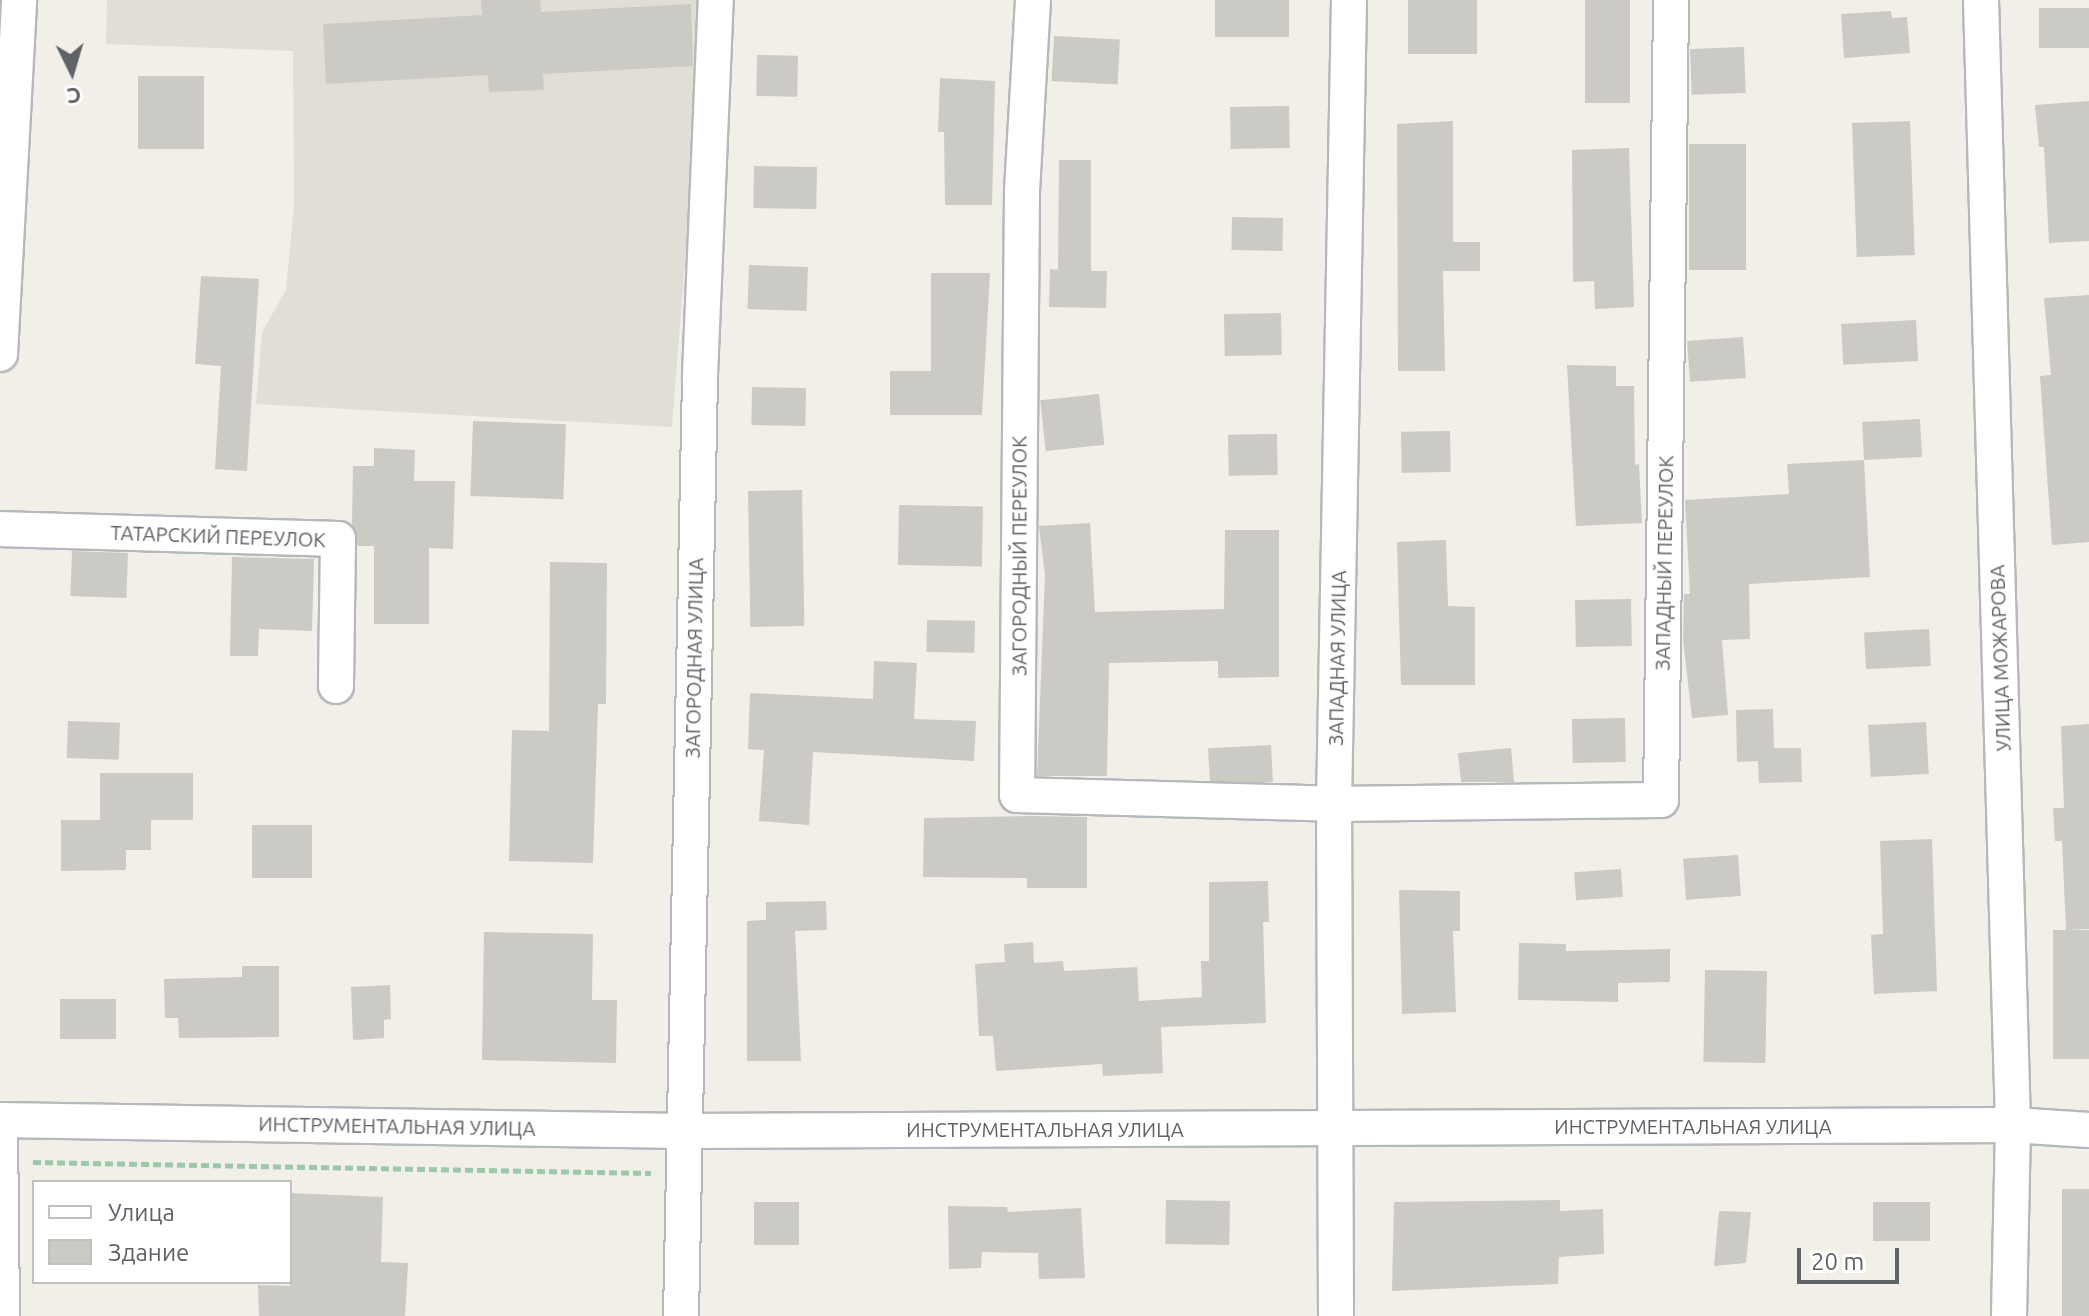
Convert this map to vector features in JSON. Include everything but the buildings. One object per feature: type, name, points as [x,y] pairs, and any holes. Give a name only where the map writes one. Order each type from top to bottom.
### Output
[{"type":"street","points":[[0,354],[9,56],[19,0]]},
{"type":"street","name":"ЗАГОРОДНАЯ УЛИЦА","points":[[681,1316],[700,375],[716,0]]},
{"type":"street","name":"ЗАГОРОДНЫЙ ПЕРЕУЛОК","points":[[1033,0],[1022,191],[1017,795],[1334,804]]},
{"type":"street","name":"ЗАПАДНАЯ УЛИЦА","points":[[1336,1316],[1339,1127],[1334,804],[1349,0]]},
{"type":"street","name":"ЗАПАДНЫЙ ПЕРЕУЛОК","points":[[1334,804],[1661,800],[1671,0]]},
{"type":"street","name":"УЛИЦА МОЖАРОВА","points":[[1981,0],[2013,1125],[2009,1316]]},
{"type":"street","name":"ТАТАРСКИЙ ПЕРЕУЛОК","points":[[0,529],[338,539],[336,686]]},
{"type":"street","points":[[0,1120],[2,1316]]},
{"type":"street","name":"ИНСТРУМЕНТАЛЬНАЯ УЛИЦА","points":[[0,1120],[684,1131],[2013,1125],[2089,1130]]},
{"type":"path","points":[[0,1161],[682,1174]]},
{"type":"shaded area","points":[[107,0],[697,0],[697,107],[672,427],[256,404],[262,332],[286,290],[294,205],[293,51],[106,44]]}]
